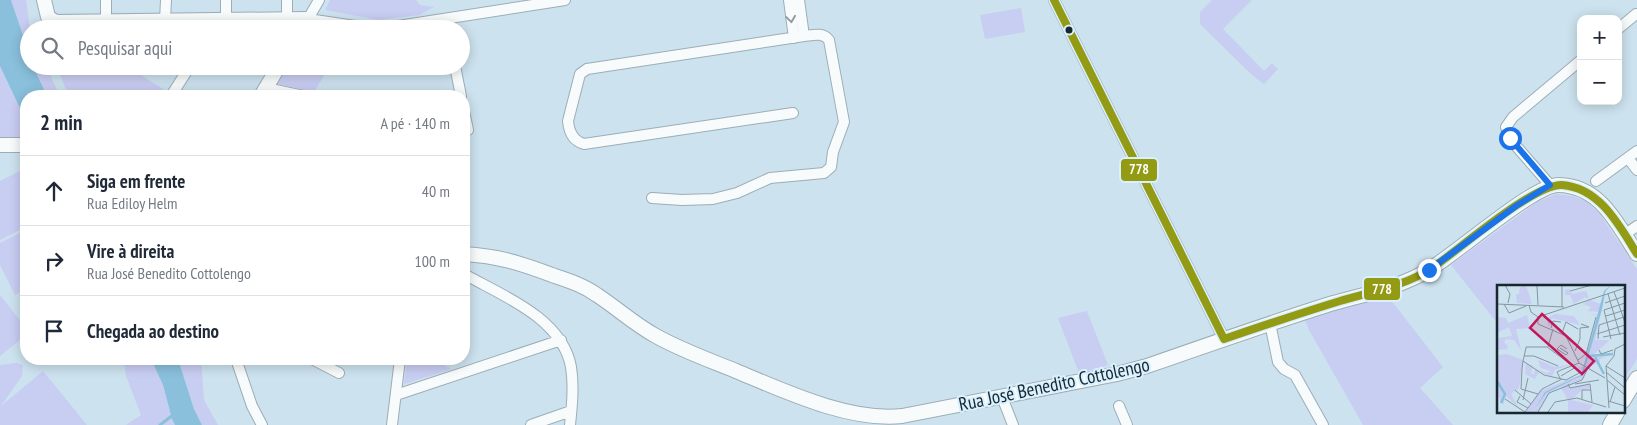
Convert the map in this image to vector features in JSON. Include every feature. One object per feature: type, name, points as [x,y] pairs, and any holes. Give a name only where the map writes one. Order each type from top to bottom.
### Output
[{"type":"main road","points":[[44,0],[46,14],[53,20]]},
{"type":"main road","points":[[264,90],[273,75]]},
{"type":"main road","points":[[0,145],[20,145]]},
{"type":"main road","points":[[1550,185],[1572,186],[1592,194],[1604,206],[1637,254]]},
{"type":"main road","name":"Rua José Benedito Cottolengo","points":[[470,254],[494,256],[509,260],[574,283],[598,296],[641,327],[674,345],[805,398],[885,421],[1125,372],[1327,305],[1396,285],[1416,277],[1442,261],[1531,196],[1550,185]]},
{"type":"main road","points":[[1624,399],[1637,378]]},
{"type":"main road","points":[[1610,425],[1617,412]]},
{"type":"street","points":[[106,0],[106,20]]},
{"type":"street","points":[[165,20],[166,0]]},
{"type":"street","points":[[220,20],[226,0]]},
{"type":"street","points":[[287,0],[287,20]]},
{"type":"street","points":[[307,20],[319,0]]},
{"type":"street","points":[[437,20],[565,0]]},
{"type":"street","points":[[789,0],[799,37]]},
{"type":"street","points":[[799,0],[799,37]]},
{"type":"street","points":[[1054,0],[1224,339]]},
{"type":"street","points":[[1622,26],[1636,14]]},
{"type":"street","points":[[652,198],[713,199],[737,193],[770,178],[824,174],[828,171],[831,167],[833,152],[844,122],[829,40],[823,35],[799,37],[587,69],[580,74],[568,122],[568,127],[574,139],[579,143],[589,144],[793,113]]},
{"type":"street","points":[[1550,185],[1510,138],[1506,127],[1513,117],[1577,63]]},
{"type":"street","points":[[175,90],[184,75]]},
{"type":"street","points":[[457,75],[460,90]]},
{"type":"street","points":[[1596,181],[1637,151]]},
{"type":"street","points":[[1628,158],[1637,170]]},
{"type":"street","points":[[1624,235],[1637,226]]},
{"type":"street","points":[[470,277],[534,314],[550,326],[561,340],[571,367],[570,425]]},
{"type":"street","points":[[1270,324],[1278,362],[1284,369],[1294,375],[1323,425]]},
{"type":"street","points":[[396,395],[561,340]]},
{"type":"street","points":[[238,365],[252,406],[262,425]]},
{"type":"street","points":[[324,365],[339,373]]},
{"type":"street","points":[[392,425],[399,365]]},
{"type":"street","points":[[1002,397],[1013,425]]},
{"type":"street","points":[[1119,406],[1127,425]]},
{"type":"street","points":[[531,425],[571,411]]},
{"type":"shaded area","points":[[0,0],[11,0],[20,26],[20,75],[37,75],[44,90],[20,90],[20,108],[0,66]]},
{"type":"shaded area","points":[[11,0],[26,0],[29,20],[20,20],[20,26]]},
{"type":"shaded area","points":[[330,0],[416,0],[420,5],[434,7],[419,15],[379,20],[325,10]]},
{"type":"shaded area","points":[[1212,0],[1252,0],[1223,29],[1264,71],[1272,63],[1278,69],[1264,84],[1252,75],[1200,24],[1200,12]]},
{"type":"shaded area","points":[[1021,8],[1025,32],[985,39],[980,15]]},
{"type":"shaded area","points":[[0,66],[20,108],[20,139],[0,140]]},
{"type":"shaded area","points":[[37,75],[50,75],[57,90],[44,90]]},
{"type":"shaded area","points":[[60,75],[141,75],[165,90],[66,90]]},
{"type":"shaded area","points":[[282,75],[324,75],[315,90],[305,90],[277,84]]},
{"type":"shaded area","points":[[20,171],[20,230],[0,240],[0,181]]},
{"type":"shaded area","points":[[1556,194],[1573,196],[1586,201],[1599,213],[1637,269],[1637,359],[1624,379],[1624,285],[1497,285],[1497,323],[1451,265],[1537,202]]},
{"type":"shaded area","points":[[20,233],[20,292],[15,295],[0,265],[0,243]]},
{"type":"shaded area","points":[[0,295],[20,320],[20,340],[0,356]]},
{"type":"shaded area","points":[[1387,295],[1443,367],[1420,388],[1453,425],[1363,425],[1305,320]]},
{"type":"shaded area","points":[[1087,311],[1108,365],[1079,373],[1058,318]]},
{"type":"shaded area","points":[[16,363],[23,365],[22,376],[1,406],[43,371],[87,425],[0,425],[0,365]]},
{"type":"shaded area","points":[[125,365],[154,365],[163,385],[175,425],[126,425],[141,415],[126,376]]},
{"type":"shaded area","points":[[154,365],[180,365],[194,409],[202,425],[175,425],[163,385]]},
{"type":"shaded area","points":[[180,365],[201,365],[204,400],[218,425],[202,425],[194,409]]},
{"type":"shaded area","points":[[406,365],[443,365],[452,369],[404,384]]},
{"type":"waterway","points":[[160,425],[173,415]]},
{"type":"transit line","name":"778","points":[[1054,0],[1224,339]]},
{"type":"transit line","name":"778","points":[[1224,339],[1311,310],[1388,288],[1422,274],[1515,206],[1533,195],[1562,185],[1587,193],[1598,201],[1615,220],[1637,254]]},
{"type":"route","points":[[1429,270],[1516,206],[1550,185],[1510,138]]}]
